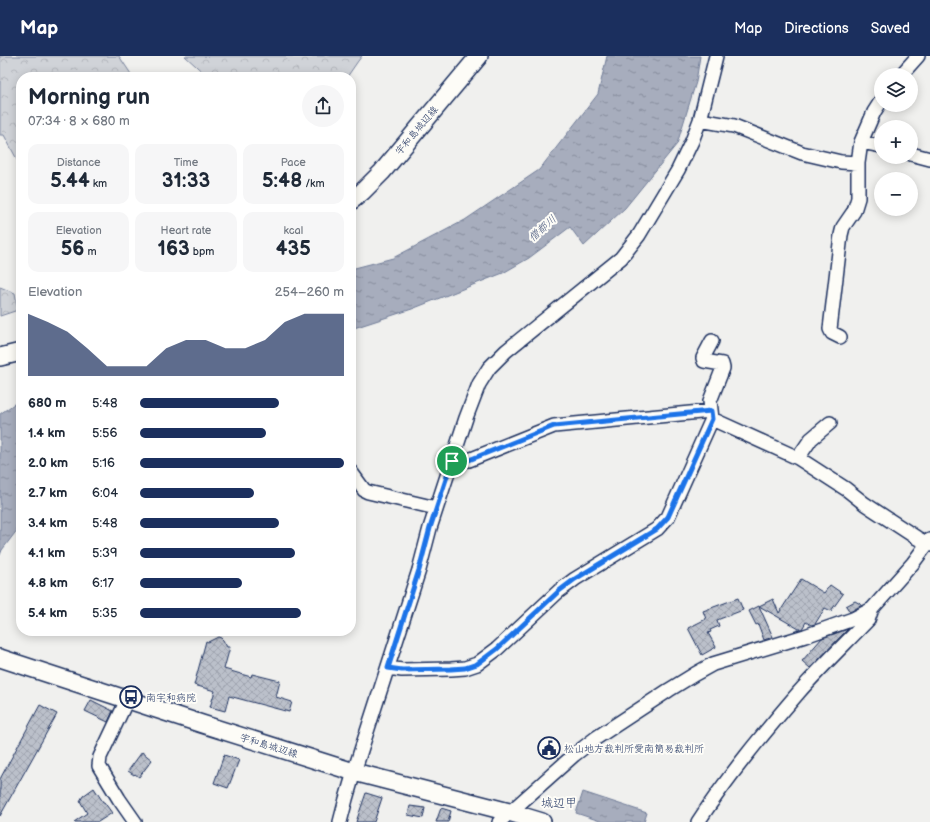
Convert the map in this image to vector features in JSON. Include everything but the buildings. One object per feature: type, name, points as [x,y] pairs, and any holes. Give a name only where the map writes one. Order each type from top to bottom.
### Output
[{"type":"main road","name":"宇和島城辺線","points":[[356,197],[382,172],[479,56]]},
{"type":"main road","points":[[0,357],[16,353]]},
{"type":"main road","name":"宇和島城辺線","points":[[1,660],[354,772],[504,817],[542,822]]},
{"type":"street","points":[[340,822],[354,772],[419,570],[436,508],[479,384],[489,368],[506,351],[620,258],[639,235],[661,200],[686,153],[700,120],[716,56]]},
{"type":"street","points":[[907,68],[918,56]]},
{"type":"street","points":[[840,336],[832,334],[830,329],[841,235],[843,227],[854,211],[858,198],[858,163],[862,142],[874,112]]},
{"type":"street","points":[[700,120],[734,126],[802,153],[841,162],[858,163]]},
{"type":"street","points":[[862,142],[874,145]]},
{"type":"street","points":[[918,156],[930,159]]},
{"type":"street","points":[[388,668],[402,670],[451,669],[465,668],[477,664],[497,649],[559,591],[575,579],[657,529],[668,517],[712,415],[710,401],[723,368],[722,364],[704,360],[703,358],[712,341]]},
{"type":"street","points":[[452,461],[469,460],[554,426],[712,415],[798,458],[846,489],[865,504],[929,543],[872,609],[853,619],[805,636],[713,664],[695,674],[596,738],[574,755],[504,817]]},
{"type":"street","points":[[798,458],[811,439],[830,422]]},
{"type":"street","points":[[356,479],[364,490],[368,492],[436,508]]},
{"type":"street","points":[[698,822],[716,795],[751,750],[800,692],[868,620],[872,609]]},
{"type":"street","points":[[127,700],[100,757],[99,766],[135,822]]},
{"type":"green space","points":[[0,56],[119,56],[130,72],[16,72],[16,158],[4,135],[0,135]]},
{"type":"green space","points":[[185,56],[362,56],[350,72],[203,72]]},
{"type":"green space","points":[[0,287],[15,293],[16,311],[0,316]]},
{"type":"water","name":"僧都川","points":[[607,56],[700,56],[696,82],[677,144],[625,208],[584,246],[570,227],[529,258],[503,273],[412,309],[356,327],[356,268],[393,258],[465,220],[539,170],[598,94]]},
{"type":"water","points":[[16,403],[16,532],[0,555],[0,414]]},
{"type":"water","points":[[583,792],[647,813],[644,822],[603,822],[576,813]]},
{"type":"place","name":"南宇和病院","points":[[131,697]]},
{"type":"place","name":"松山地方裁判所愛南簡易裁判所","points":[[549,748]]},
{"type":"district","name":"城辺甲","points":[[559,803]]},
{"type":"route","points":[[711,411],[712,419],[668,517],[657,529],[575,579],[559,591],[497,649],[477,664],[465,668],[451,669],[402,670],[388,668],[419,570],[430,528],[452,461],[469,460],[554,426],[711,411]]}]
